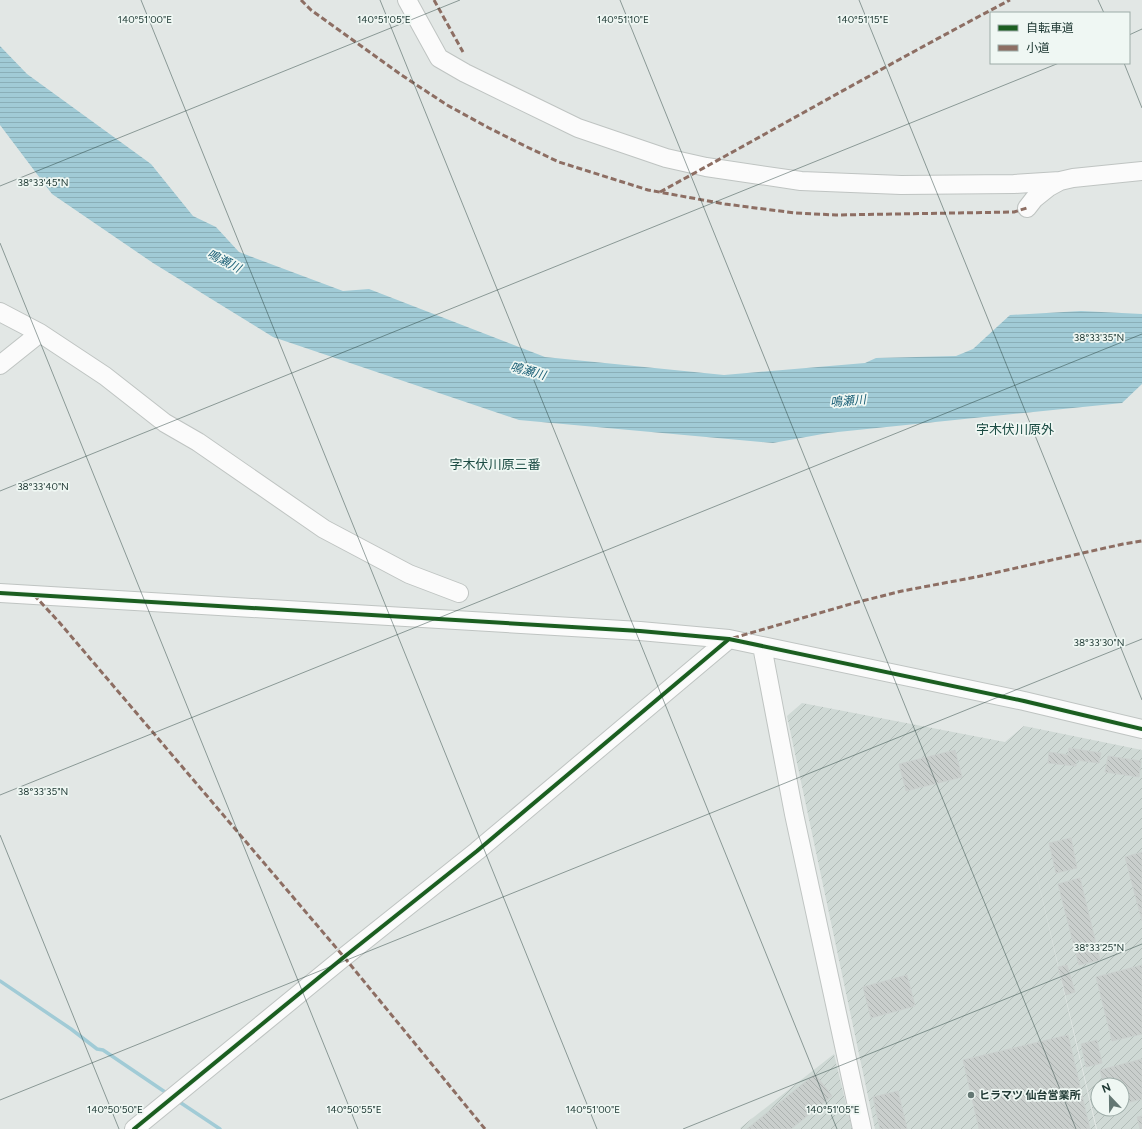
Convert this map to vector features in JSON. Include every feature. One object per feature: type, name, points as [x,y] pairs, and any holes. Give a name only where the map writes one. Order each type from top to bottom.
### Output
[{"type":"street","points":[[407,0],[439,58],[465,73],[578,128],[666,158],[706,167],[801,181],[901,185],[1014,184],[1060,181],[1073,178],[1142,171]]},
{"type":"street","points":[[1027,208],[1034,199],[1049,187],[1060,181]]},
{"type":"street","points":[[0,312],[40,332],[105,376],[165,423],[198,442],[324,529],[409,574],[459,593]]},
{"type":"street","points":[[0,365],[40,332]]},
{"type":"street","points":[[0,593],[640,631],[729,640],[1024,701],[1142,729]]},
{"type":"street","points":[[134,1129],[344,957],[477,852],[729,640]]},
{"type":"street","points":[[762,646],[794,814],[862,1129]]},
{"type":"shaded area","points":[[802,703],[1005,742],[1024,726],[1142,750],[1142,1129],[1097,1129],[1094,1117],[1130,1117],[1130,1077],[1090,1077],[1090,1099],[1029,842],[1090,1103],[1090,1117],[1093,1117],[1096,1129],[875,1129],[787,716]]},
{"type":"shaded area","points":[[834,1054],[852,1129],[740,1128]]},
{"type":"water","name":"鳴瀬川","points":[[0,46],[27,74],[151,164],[193,216],[216,227],[239,252],[343,291],[369,289],[545,357],[724,375],[865,363],[876,358],[956,356],[973,349],[1010,315],[1081,311],[1142,314],[1142,384],[1122,403],[828,433],[773,443],[519,420],[273,337],[153,263],[52,194],[0,125]]},
{"type":"building","points":[[1069,748],[1101,753],[1099,763],[1076,760],[1076,766],[1048,763],[1049,752],[1068,755]]},
{"type":"building","points":[[955,750],[962,777],[906,791],[899,764]]},
{"type":"building","points":[[1108,756],[1141,761],[1139,777],[1105,772]]},
{"type":"building","points":[[1071,838],[1077,868],[1056,873],[1049,843]]},
{"type":"building","points":[[1142,852],[1142,921],[1125,857]]},
{"type":"building","points":[[1080,878],[1100,960],[1079,965],[1058,884]]},
{"type":"building","points":[[1067,965],[1075,992],[1066,995],[1058,967]]},
{"type":"building","points":[[1142,965],[1142,1034],[1112,1041],[1096,977]]},
{"type":"building","points":[[907,975],[915,1006],[871,1018],[863,987]]},
{"type":"building","points":[[1068,1035],[1090,1129],[979,1129],[963,1060]]},
{"type":"building","points":[[1097,1040],[1102,1063],[1086,1067],[1081,1044]]},
{"type":"building","points":[[1142,1059],[1142,1099],[1130,1102],[1130,1077],[1102,1077],[1100,1070]]},
{"type":"building","points":[[815,1074],[832,1096],[791,1129],[747,1129]]},
{"type":"building","points":[[898,1091],[907,1129],[880,1129],[873,1097]]},
{"type":"building","points":[[1142,1116],[1142,1129],[1140,1129],[1137,1117]]},
{"type":"waterway","points":[[0,981],[71,1029],[97,1049],[103,1050],[168,1094]]},
{"type":"waterway","points":[[178,1101],[220,1129]]},
{"type":"marked path","points":[[301,0],[311,10],[400,74],[447,105],[489,128],[559,162],[648,190],[725,204],[795,213],[836,215],[1014,212],[1027,208]]},
{"type":"marked path","points":[[434,0],[463,52]]},
{"type":"marked path","points":[[660,192],[878,71],[1010,0]]},
{"type":"marked path","points":[[733,638],[854,603],[902,591],[976,577],[1142,541]]},
{"type":"marked path","points":[[34,595],[59,622],[344,957],[485,1129]]},
{"type":"cycle path","points":[[0,593],[640,631],[729,639],[1024,701],[1142,729]]},
{"type":"cycle path","points":[[134,1129],[344,957],[477,851],[729,639]]},
{"type":"place","name":"ヒラマツ 仙台営業所","points":[[971,1095]]},
{"type":"district","name":"字木伏川原外","points":[[1015,429]]},
{"type":"district","name":"字木伏川原三番","points":[[495,464]]}]
